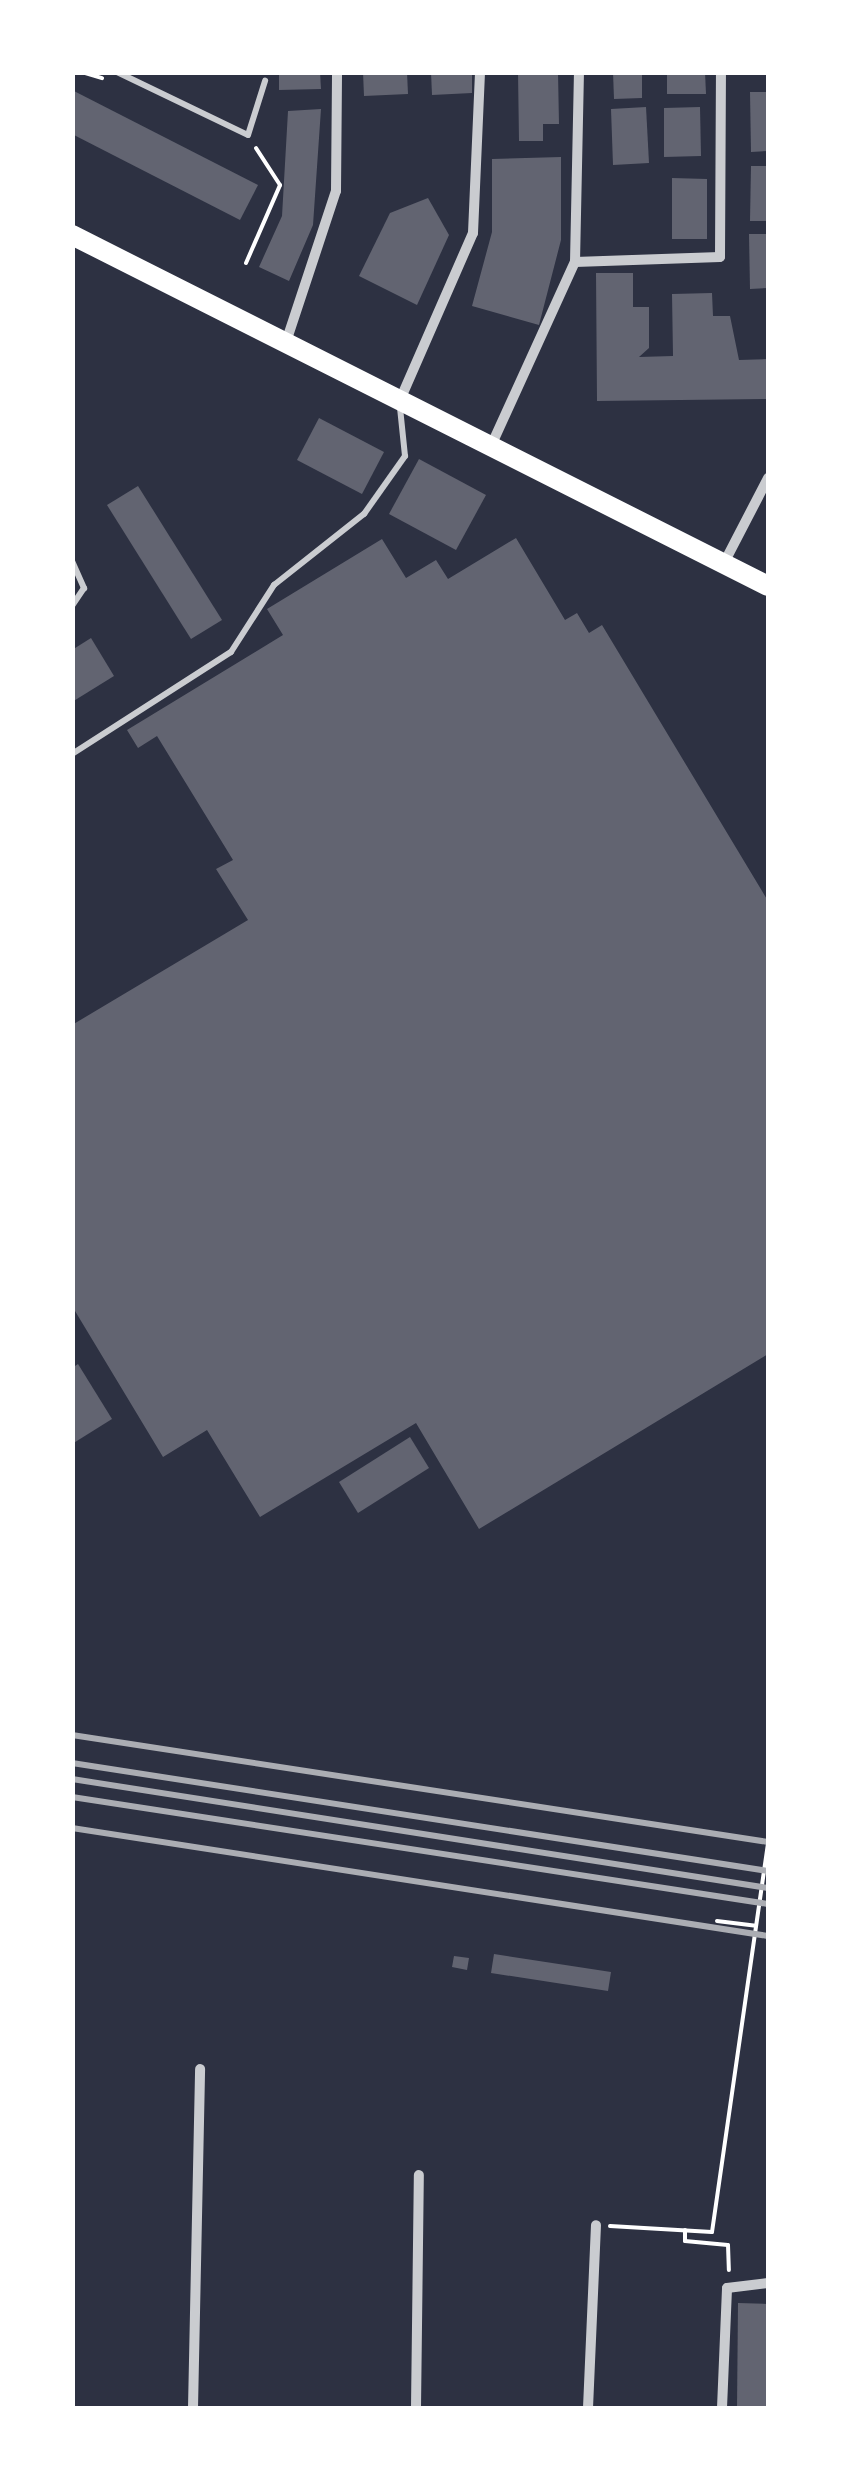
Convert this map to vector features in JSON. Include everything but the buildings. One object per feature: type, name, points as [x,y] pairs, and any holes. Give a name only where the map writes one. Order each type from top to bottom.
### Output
[{"type":"main road","points":[[72,235],[768,586]]},
{"type":"street","points":[[286,343],[336,191],[338,72]]},
{"type":"street","points":[[400,400],[473,233],[480,72]]},
{"type":"street","points":[[490,447],[575,262],[579,72]]},
{"type":"street","points":[[575,262],[720,257],[722,72]]},
{"type":"street","points":[[724,564],[768,478]]},
{"type":"street","points":[[193,2408],[200,2069]]},
{"type":"street","points":[[416,2408],[419,2175]]},
{"type":"street","points":[[588,2408],[596,2226]]},
{"type":"street","points":[[722,2408],[729,2284],[768,2283]]},
{"type":"lane","points":[[117,74],[248,135],[266,81]]},
{"type":"lane","points":[[72,754],[231,652],[274,584],[364,514],[405,456],[400,400]]},
{"type":"lane","points":[[72,561],[84,588],[72,606]]},
{"type":"path","points":[[82,72],[117,74]]},
{"type":"path","points":[[246,263],[280,185],[248,135]]},
{"type":"path","points":[[596,2226],[712,2232],[768,1842]]},
{"type":"path","points":[[717,1922],[756,1926]]},
{"type":"path","points":[[685,2230],[685,2241],[728,2245],[729,2284]]},
{"type":"railway","points":[[72,1735],[768,1842]]},
{"type":"railway","points":[[72,1763],[768,1871]]},
{"type":"railway","points":[[72,1779],[768,1888]]},
{"type":"railway","points":[[72,1797],[768,1904]]},
{"type":"railway","points":[[72,1828],[768,1936]]}]
